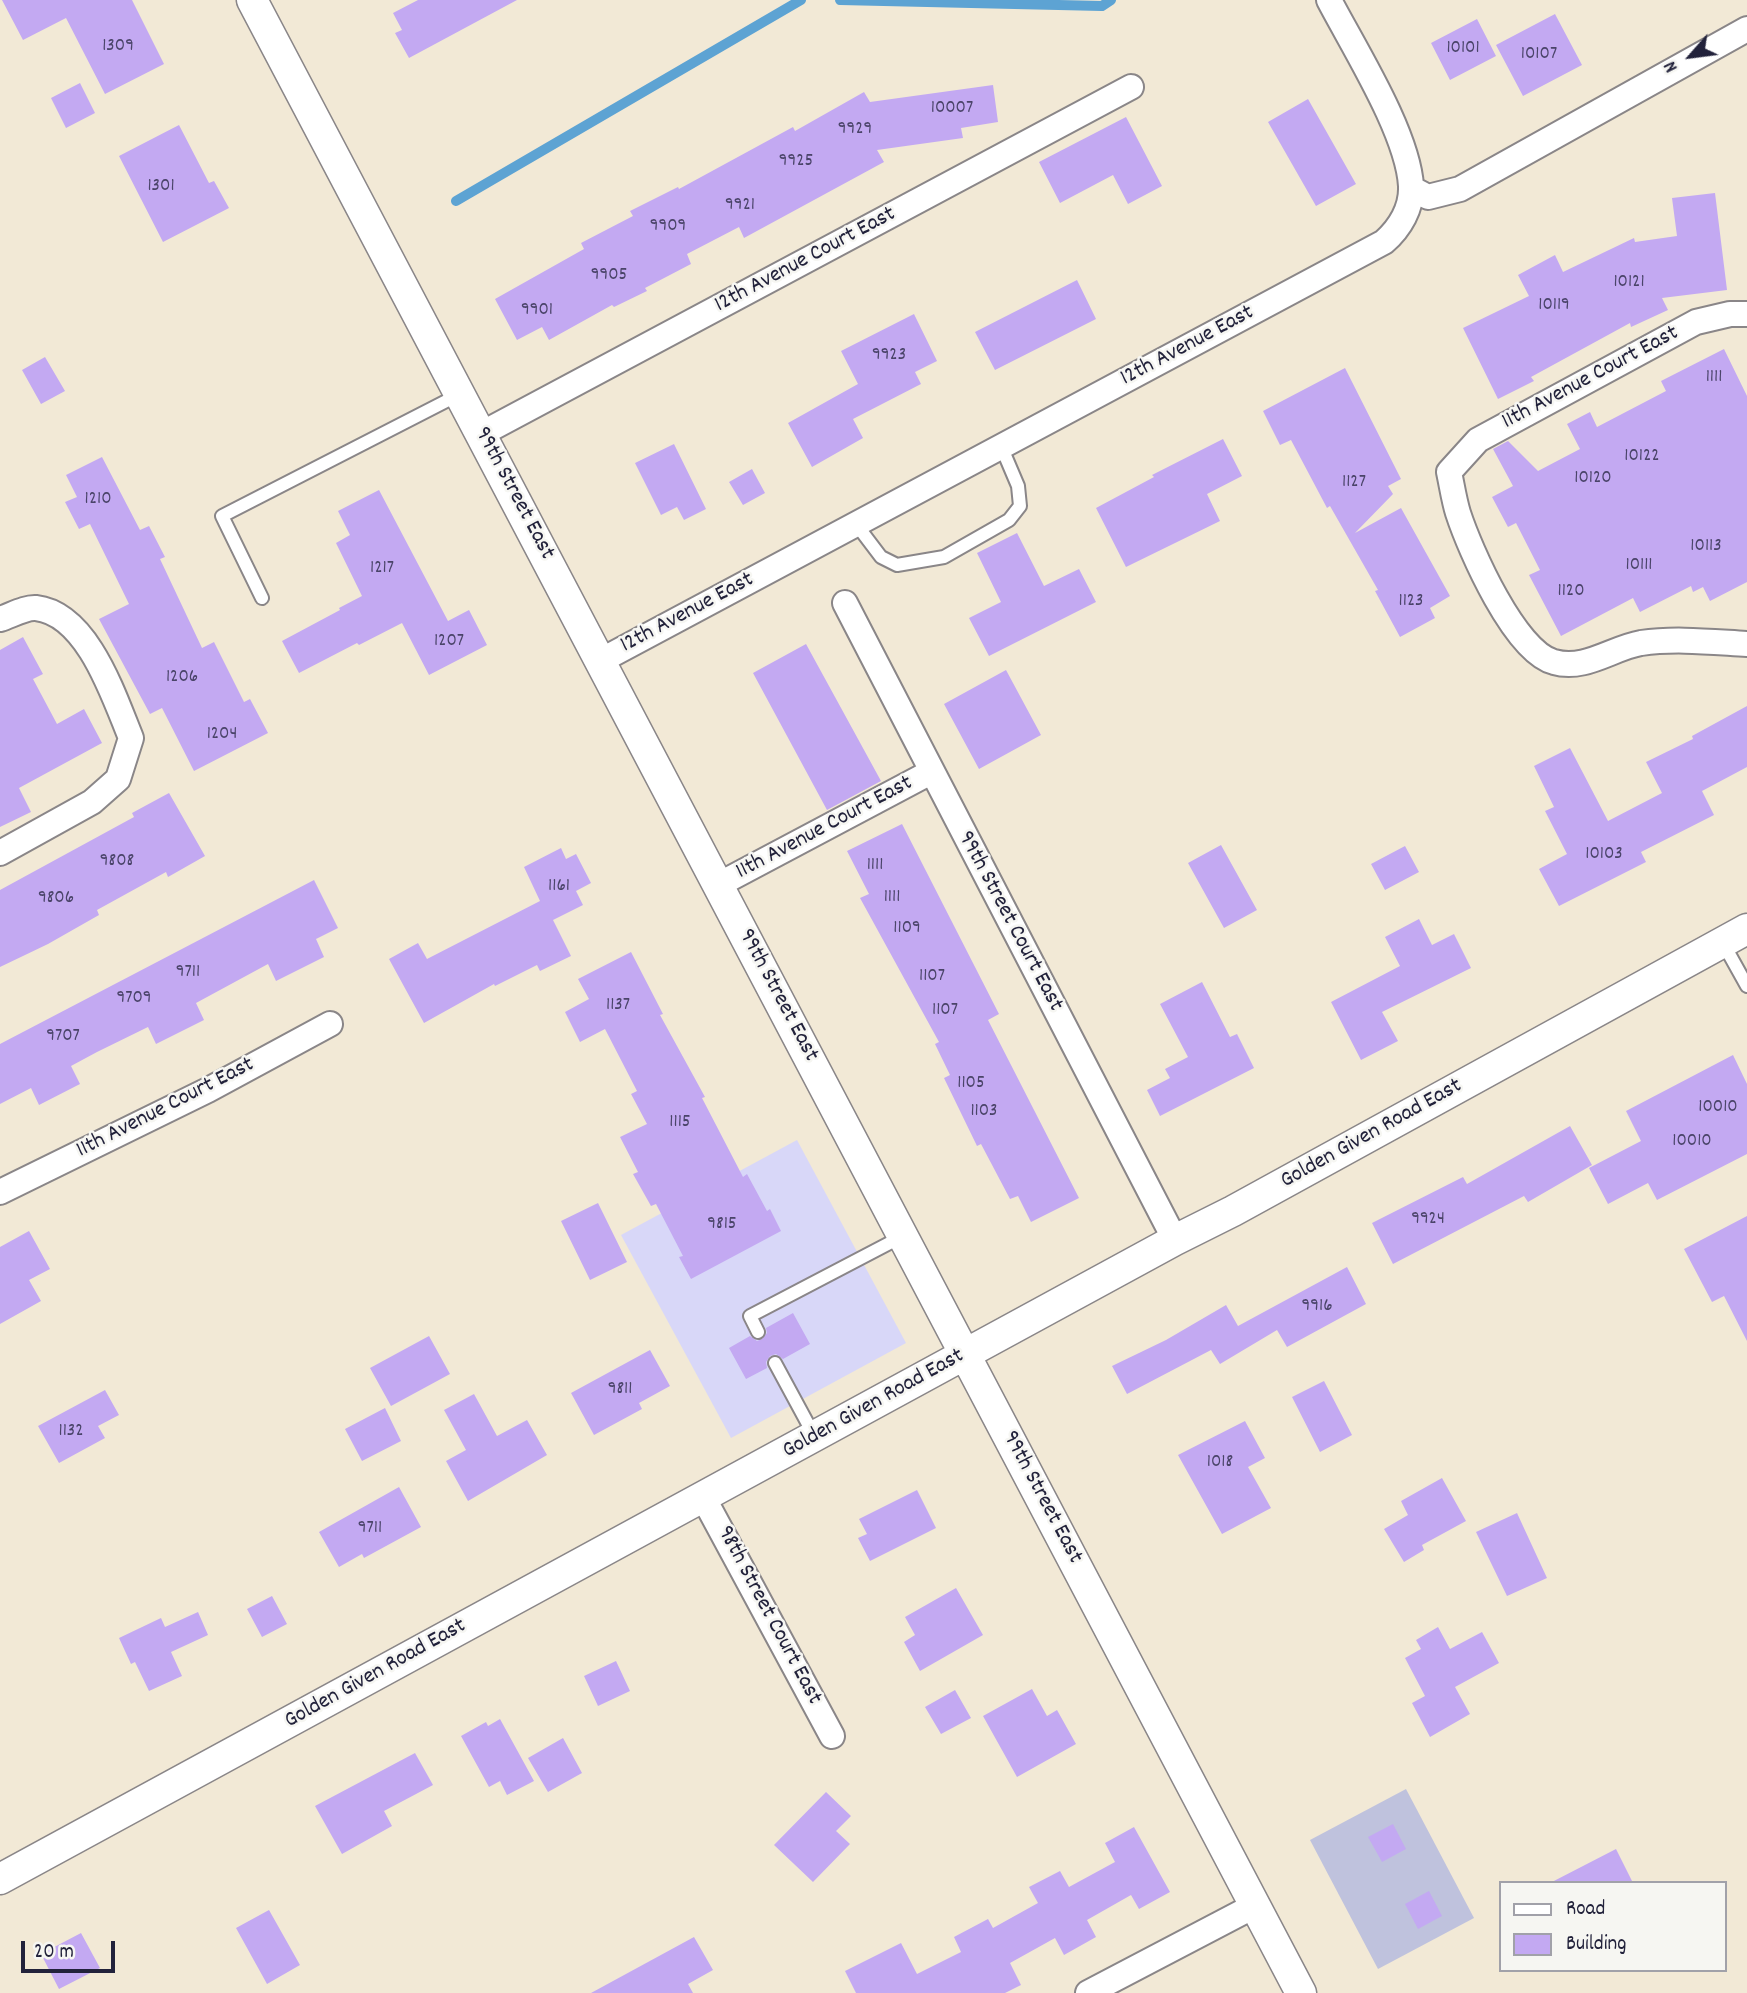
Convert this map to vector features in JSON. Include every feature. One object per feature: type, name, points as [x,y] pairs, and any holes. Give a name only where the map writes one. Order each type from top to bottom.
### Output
[{"type":"street","name":"99th Street East","points":[[251,0],[1301,1993]]},
{"type":"street","points":[[1329,0],[1398,134],[1411,188],[1428,197],[1460,189],[1747,29]]},
{"type":"street","name":"12th Avenue Court East","points":[[481,434],[1131,87]]},
{"type":"street","name":"12th Avenue East","points":[[600,661],[1384,242],[1397,231],[1401,223],[1411,188]]},
{"type":"street","name":"11th Avenue Court East","points":[[1747,314],[1730,314],[1696,322],[1478,440],[1449,472],[1459,514],[1495,598],[1515,631],[1553,662],[1595,660],[1637,644],[1671,640],[1747,644]]},
{"type":"street","name":"99th Street Court East","points":[[845,603],[1175,1240]]},
{"type":"street","points":[[0,619],[34,608],[64,618],[81,636],[111,690],[131,738],[118,779],[92,802],[0,853]]},
{"type":"street","name":"11th Avenue Court East","points":[[718,885],[931,772]]},
{"type":"street","name":"Golden Given Road East","points":[[0,1879],[1735,936]]},
{"type":"street","name":"11th Avenue Court East","points":[[0,1192],[208,1090],[330,1024]]},
{"type":"street","name":"98th Street Court East","points":[[704,1497],[832,1736]]},
{"type":"street","points":[[1088,1993],[1254,1906]]},
{"type":"lane","points":[[262,598],[222,516],[460,394]]},
{"type":"lane","points":[[856,524],[881,557],[897,565],[944,557],[1009,520],[1020,506],[1018,485],[1002,446]]},
{"type":"lane","points":[[1735,936],[1747,986]]},
{"type":"lane","points":[[758,1332],[750,1316],[903,1236]]},
{"type":"lane","points":[[775,1363],[815,1437]]},
{"type":"shaded area","points":[[797,1140],[906,1343],[731,1438],[621,1235]]},
{"type":"shaded area","points":[[1406,1789],[1474,1918],[1378,1969],[1310,1840]]},
{"type":"building","points":[[2,0],[132,0],[164,64],[105,94],[66,18],[23,40]]},
{"type":"building","points":[[418,0],[517,0],[409,58],[395,33],[402,30],[393,13]]},
{"type":"building","points":[[1555,14],[1582,65],[1523,96],[1496,45]]},
{"type":"building","points":[[1477,19],[1496,56],[1450,80],[1431,43]]},
{"type":"building","points":[[80,83],[95,113],[66,128],[51,98]]},
{"type":"building","points":[[993,85],[998,122],[961,128],[963,138],[877,150],[884,162],[744,238],[739,227],[687,254],[691,264],[645,288],[647,291],[614,307],[612,305],[549,340],[542,327],[517,340],[495,299],[584,249],[581,243],[633,216],[630,211],[678,187],[679,189],[793,127],[795,131],[864,92],[870,102]]},
{"type":"building","points":[[1308,99],[1356,184],[1316,206],[1268,122]]},
{"type":"building","points":[[1126,117],[1162,186],[1128,204],[1113,175],[1060,203],[1039,162]]},
{"type":"building","points":[[179,125],[209,183],[214,181],[229,208],[163,242],[119,156]]},
{"type":"building","points":[[1715,193],[1727,290],[1662,298],[1668,310],[1631,327],[1630,323],[1531,377],[1534,381],[1498,399],[1463,328],[1529,296],[1518,275],[1555,255],[1563,272],[1634,238],[1635,242],[1677,236],[1672,198]]},
{"type":"building","points":[[1077,280],[1096,319],[995,370],[975,332]]},
{"type":"building","points":[[914,314],[937,361],[915,372],[921,384],[853,419],[863,438],[812,467],[788,423],[858,384],[841,351]]},
{"type":"building","points":[[1724,349],[1747,396],[1747,582],[1710,601],[1703,587],[1693,592],[1691,586],[1640,612],[1633,598],[1561,636],[1529,575],[1540,570],[1516,523],[1508,527],[1492,497],[1513,486],[1493,449],[1508,441],[1538,471],[1580,449],[1567,424],[1590,412],[1597,427],[1666,391],[1661,381]]},
{"type":"building","points":[[45,357],[65,391],[41,404],[22,370]]},
{"type":"building","points":[[1345,368],[1401,479],[1388,486],[1393,494],[1355,533],[1401,508],[1450,596],[1430,608],[1435,618],[1400,637],[1375,591],[1378,590],[1330,506],[1327,508],[1291,440],[1280,445],[1263,411]]},
{"type":"building","points":[[1223,439],[1242,476],[1207,494],[1220,521],[1126,567],[1096,508],[1154,477],[1152,475]]},
{"type":"building","points":[[674,444],[706,509],[684,520],[677,507],[661,515],[635,463]]},
{"type":"building","points":[[102,457],[140,530],[149,526],[165,557],[160,559],[202,648],[214,642],[244,702],[250,699],[268,733],[194,771],[162,708],[150,714],[99,619],[129,604],[90,524],[79,529],[65,502],[77,497],[66,475]]},
{"type":"building","points":[[752,469],[765,493],[743,505],[729,482]]},
{"type":"building","points":[[379,490],[448,621],[469,610],[487,645],[429,675],[402,623],[299,673],[282,641],[362,596],[336,543],[350,535],[338,511]]},
{"type":"building","points":[[1017,533],[1044,586],[1079,569],[1096,602],[989,656],[969,618],[1001,602],[977,553]]},
{"type":"building","points":[[23,637],[43,674],[33,679],[57,724],[84,709],[102,743],[19,788],[31,812],[0,827],[0,650]]},
{"type":"building","points":[[806,644],[881,781],[827,810],[753,673]]},
{"type":"building","points":[[1006,670],[1041,735],[979,769],[944,704]]},
{"type":"building","points":[[1747,706],[1747,767],[1702,791],[1714,815],[1641,852],[1646,862],[1559,906],[1539,869],[1567,854],[1545,811],[1554,807],[1534,766],[1570,748],[1608,821],[1662,793],[1646,762],[1693,739],[1692,736]]},
{"type":"building","points":[[169,793],[205,856],[168,877],[166,872],[97,910],[99,915],[0,967],[0,890],[134,817],[132,813]]},
{"type":"building","points":[[902,824],[999,1014],[988,1020],[1079,1198],[1031,1222],[1018,1196],[1010,1199],[981,1144],[977,1146],[944,1078],[950,1075],[935,1044],[939,1042],[860,898],[869,894],[847,851]]},
{"type":"building","points":[[1221,845],[1257,910],[1224,928],[1188,863]]},
{"type":"building","points":[[1405,846],[1419,872],[1385,890],[1371,864]]},
{"type":"building","points":[[561,848],[566,859],[576,854],[591,883],[576,891],[583,905],[553,920],[571,956],[540,971],[537,965],[495,986],[494,984],[424,1023],[389,959],[418,943],[427,959],[540,901],[524,867]]},
{"type":"building","points":[[314,880],[338,928],[316,939],[324,957],[276,981],[268,964],[196,1003],[204,1020],[156,1044],[148,1027],[97,1052],[71,1066],[80,1084],[39,1105],[31,1088],[0,1104],[0,1044]]},
{"type":"building","points":[[1419,919],[1432,945],[1454,934],[1471,968],[1382,1012],[1398,1041],[1361,1060],[1331,1002],[1400,966],[1385,937]]},
{"type":"building","points":[[631,952],[663,1014],[660,1015],[705,1097],[702,1098],[743,1177],[747,1174],[781,1231],[691,1279],[679,1257],[683,1256],[656,1204],[651,1206],[633,1174],[638,1172],[620,1137],[647,1124],[631,1094],[637,1091],[605,1029],[580,1042],[565,1012],[589,999],[578,979]]},
{"type":"building","points":[[1202,982],[1230,1037],[1237,1034],[1254,1068],[1160,1116],[1147,1090],[1170,1078],[1165,1069],[1188,1057],[1160,1004]]},
{"type":"building","points":[[1733,1055],[1747,1084],[1747,1154],[1657,1200],[1648,1183],[1608,1204],[1589,1168],[1641,1141],[1626,1111]]},
{"type":"building","points":[[1570,1126],[1592,1165],[1528,1202],[1524,1196],[1393,1264],[1372,1223],[1463,1177],[1467,1184]]},
{"type":"building","points":[[598,1203],[627,1262],[590,1280],[561,1221]]},
{"type":"building","points":[[1747,1216],[1747,1341],[1724,1296],[1712,1302],[1684,1249]]},
{"type":"building","points":[[29,1231],[50,1269],[29,1280],[41,1301],[0,1324],[0,1247]]},
{"type":"building","points":[[1347,1267],[1366,1304],[1287,1347],[1277,1330],[1220,1364],[1211,1350],[1127,1394],[1112,1366],[1166,1340],[1226,1305],[1238,1326]]},
{"type":"building","points":[[793,1313],[810,1344],[783,1359],[776,1354],[770,1356],[766,1362],[767,1368],[746,1379],[729,1348],[750,1336],[757,1341],[762,1339],[767,1333],[766,1328]]},
{"type":"building","points":[[429,1336],[450,1374],[391,1406],[370,1368]]},
{"type":"building","points":[[650,1350],[670,1386],[639,1403],[642,1409],[594,1435],[571,1393]]},
{"type":"building","points":[[1324,1381],[1352,1435],[1320,1452],[1292,1397]]},
{"type":"building","points":[[105,1390],[119,1415],[98,1426],[105,1438],[59,1463],[38,1426]]},
{"type":"building","points":[[474,1394],[497,1436],[527,1420],[547,1455],[468,1501],[446,1461],[466,1450],[444,1410]]},
{"type":"building","points":[[385,1408],[401,1441],[362,1461],[345,1429]]},
{"type":"building","points":[[1245,1421],[1265,1458],[1248,1467],[1271,1508],[1222,1534],[1178,1455]]},
{"type":"building","points":[[1442,1478],[1466,1521],[1422,1545],[1424,1550],[1404,1562],[1384,1529],[1408,1515],[1401,1501]]},
{"type":"building","points":[[399,1487],[421,1527],[364,1558],[362,1554],[339,1567],[319,1532]]},
{"type":"building","points":[[917,1490],[936,1528],[870,1561],[858,1538],[867,1534],[859,1519]]},
{"type":"building","points":[[1517,1513],[1547,1578],[1507,1596],[1476,1532]]},
{"type":"building","points":[[956,1588],[983,1635],[920,1671],[904,1642],[915,1635],[905,1617]]},
{"type":"building","points":[[272,1596],[287,1624],[262,1637],[247,1609]]},
{"type":"building","points":[[198,1612],[208,1635],[171,1652],[182,1676],[149,1691],[135,1662],[131,1664],[119,1638],[161,1618],[165,1627]]},
{"type":"building","points":[[1438,1627],[1450,1649],[1482,1632],[1499,1663],[1455,1687],[1470,1714],[1430,1737],[1412,1703],[1425,1696],[1405,1658],[1421,1649],[1416,1640]]},
{"type":"building","points":[[616,1661],[630,1691],[598,1706],[584,1676]]},
{"type":"building","points":[[1032,1689],[1047,1716],[1057,1710],[1076,1744],[1017,1777],[983,1716]]},
{"type":"building","points":[[955,1690],[971,1718],[941,1734],[925,1707]]},
{"type":"building","points":[[500,1719],[534,1781],[507,1795],[500,1781],[489,1787],[461,1736],[486,1722],[488,1726]]},
{"type":"building","points":[[563,1738],[582,1773],[548,1792],[528,1758]]},
{"type":"building","points":[[415,1753],[433,1785],[384,1811],[392,1826],[342,1854],[315,1806]]},
{"type":"building","points":[[826,1792],[851,1816],[836,1831],[850,1844],[813,1882],[774,1845]]},
{"type":"building","points":[[1393,1824],[1406,1849],[1382,1862],[1368,1837]]},
{"type":"building","points":[[1134,1827],[1170,1892],[1139,1909],[1131,1895],[1087,1920],[1096,1937],[1064,1955],[1055,1938],[1010,1963],[1021,1985],[1005,1993],[856,1993],[845,1971],[901,1943],[917,1974],[961,1952],[954,1937],[988,1919],[993,1928],[1038,1903],[1029,1887],[1060,1871],[1069,1887],[1115,1862],[1105,1843]]},
{"type":"building","points":[[1616,1849],[1632,1881],[1554,1881]]},
{"type":"building","points":[[1429,1891],[1442,1916],[1418,1929],[1405,1904]]},
{"type":"building","points":[[269,1910],[300,1965],[267,1984],[236,1928]]},
{"type":"building","points":[[81,1933],[100,1968],[59,1989],[41,1954]]},
{"type":"building","points":[[694,1937],[713,1970],[688,1984],[693,1993],[591,1993]]},
{"type":"waterway","points":[[456,201],[801,0]]},
{"type":"waterway","points":[[840,0],[1102,6],[1111,0]]}]
